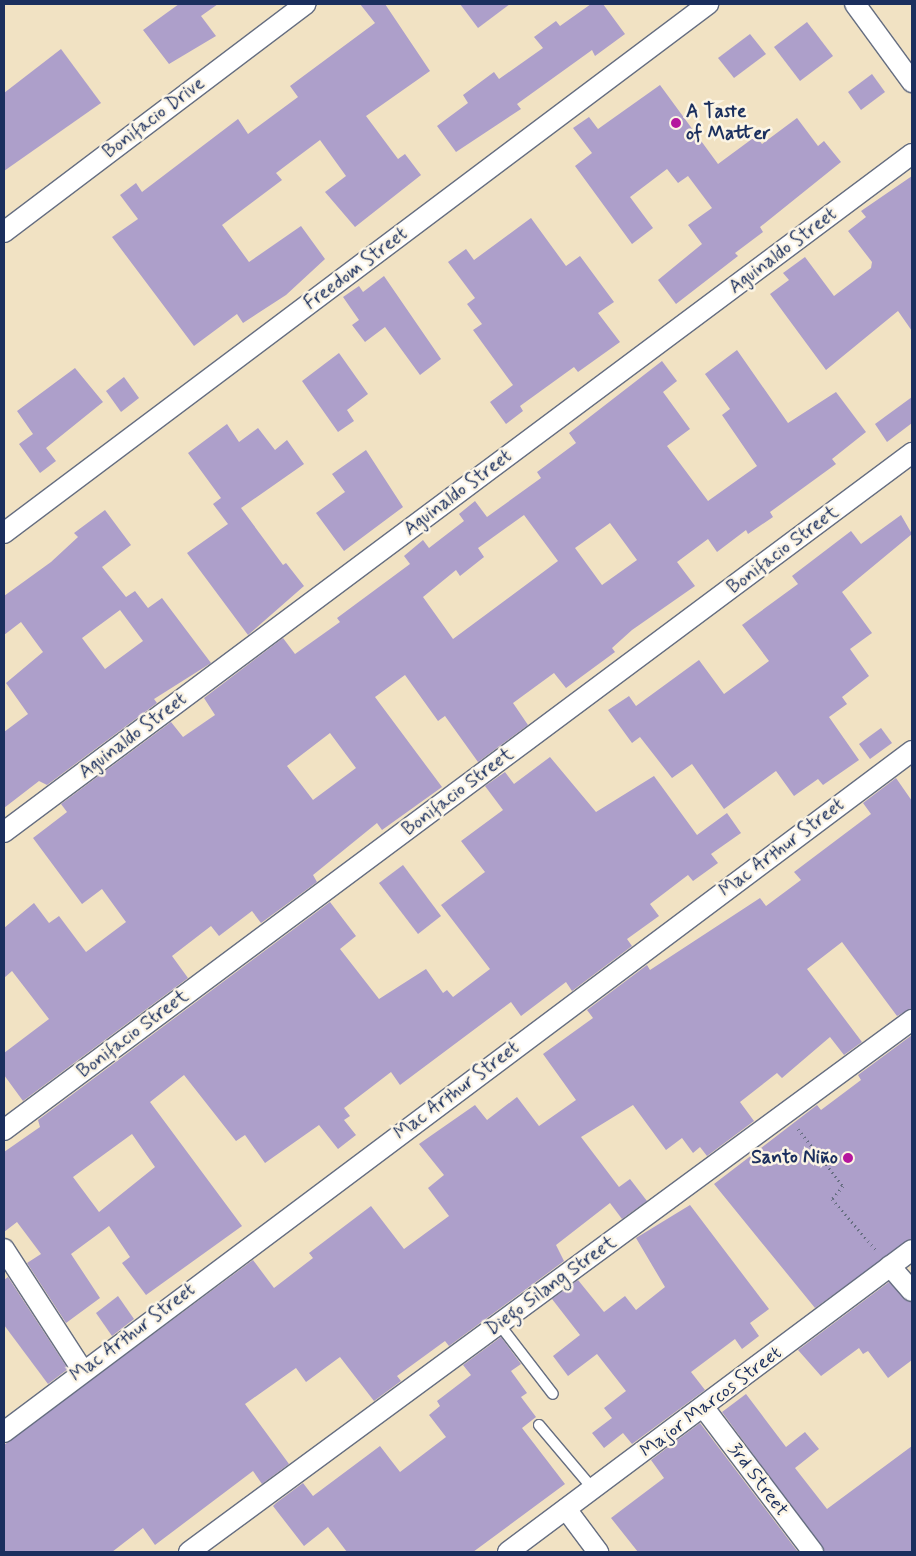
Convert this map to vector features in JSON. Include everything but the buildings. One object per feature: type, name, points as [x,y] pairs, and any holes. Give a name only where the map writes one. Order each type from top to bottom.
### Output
[{"type":"street","name":"Bonifacio Drive","points":[[4,232],[305,4]]},
{"type":"street","name":"Freedom Street","points":[[4,534],[708,4]]},
{"type":"street","points":[[854,4],[912,82]]},
{"type":"street","name":"Aguinaldo Street","points":[[4,832],[912,154]]},
{"type":"street","name":"Bonifacio Street","points":[[4,1130],[912,453]]},
{"type":"street","name":"Mac Arthur Street","points":[[4,1432],[912,751]]},
{"type":"street","name":"Diego Silang Street","points":[[189,1552],[912,1020]]},
{"type":"street","points":[[4,1249],[83,1371]]},
{"type":"street","name":"Major Marcos Street","points":[[508,1552],[704,1408],[912,1250]]},
{"type":"street","points":[[890,1266],[912,1291]]},
{"type":"street","name":"3rd Street","points":[[704,1408],[813,1552]]},
{"type":"street","points":[[566,1509],[598,1552]]},
{"type":"lane","points":[[499,1324],[553,1394]]},
{"type":"lane","points":[[539,1425],[593,1489]]},
{"type":"path","points":[[786,1113],[843,1186],[832,1199],[890,1266]]},
{"type":"place","name":"A Taste of Matter","points":[[676,123]]},
{"type":"place","name":"Santo Niño","points":[[848,1158]]}]
